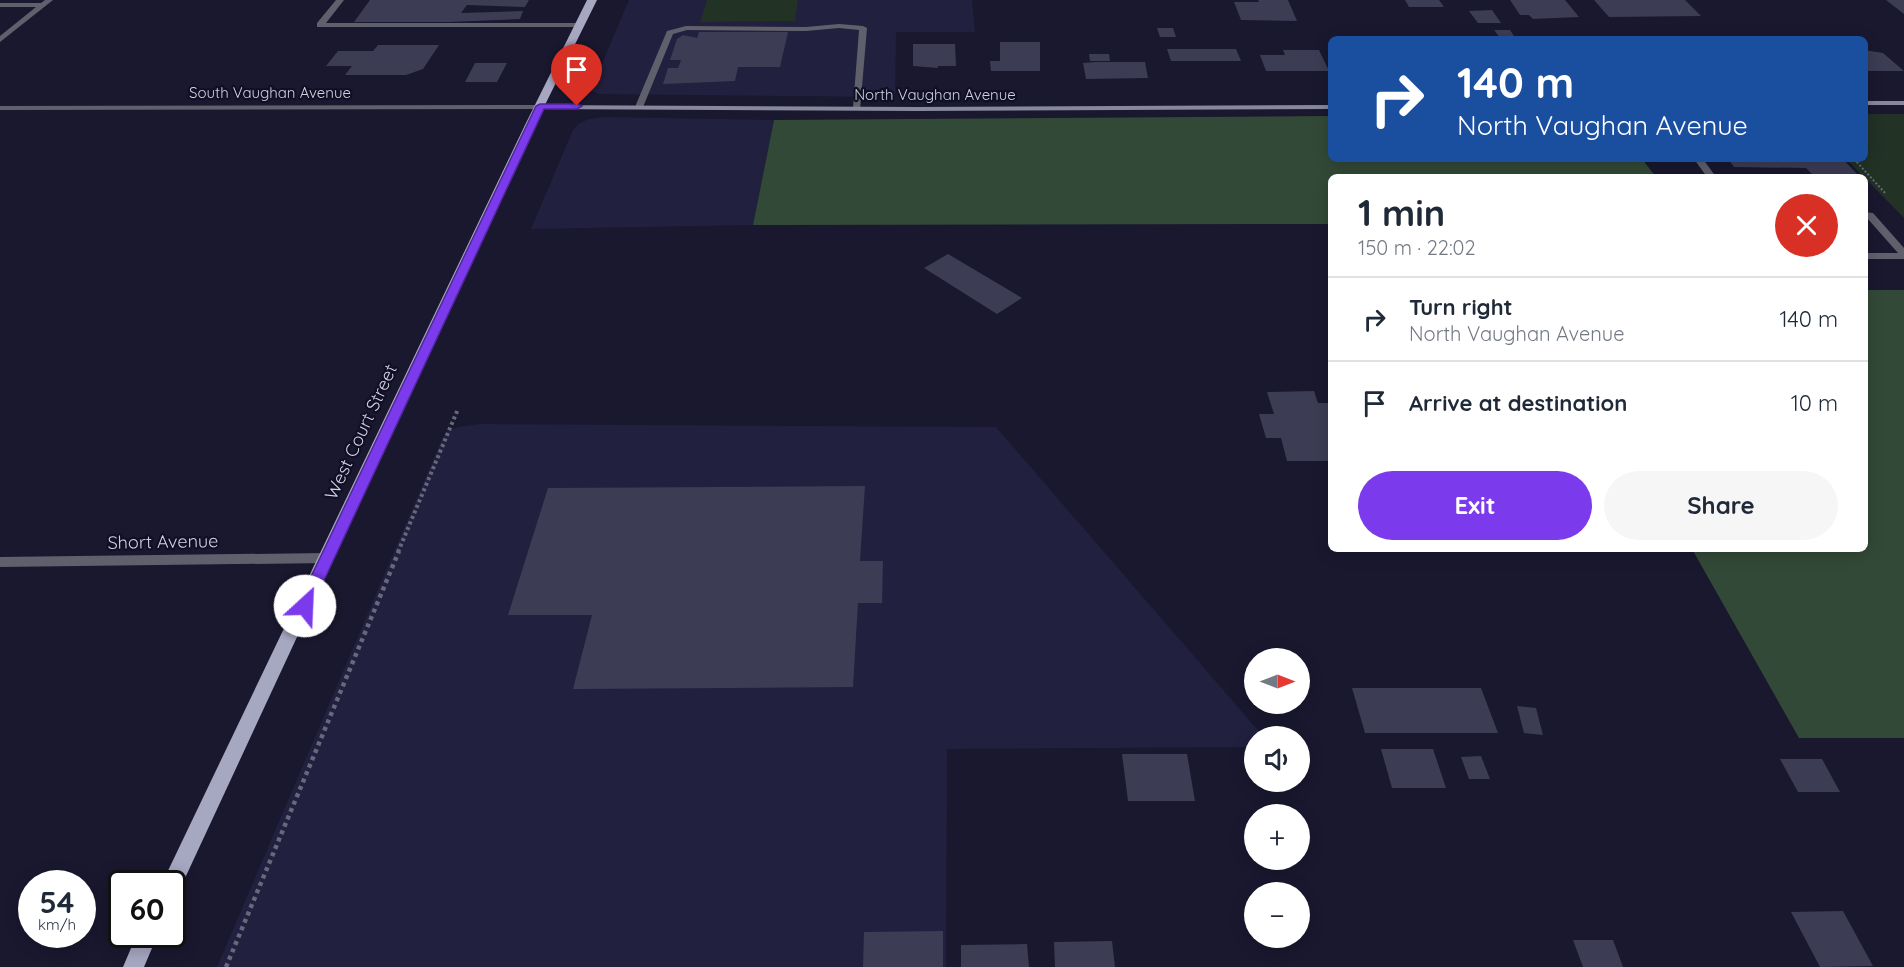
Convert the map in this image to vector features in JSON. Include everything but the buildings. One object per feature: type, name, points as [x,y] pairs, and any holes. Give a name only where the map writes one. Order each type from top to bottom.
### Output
[{"type":"main road","name":"West Court Street","points":[[179,870],[592,0]]},
{"type":"main road","points":[[133,967],[142,948]]},
{"type":"street","points":[[340,0],[320,25],[580,25]]},
{"type":"street","points":[[0,5],[46,2]]},
{"type":"street","points":[[0,40],[46,2]]},
{"type":"street","points":[[639,107],[670,33],[686,28],[806,29],[839,26],[863,28],[857,108]]},
{"type":"street","points":[[1868,103],[1904,103]]},
{"type":"street","name":"North Vaughan Avenue","points":[[540,106],[1328,107]]},
{"type":"street","name":"South Vaughan Avenue","points":[[0,108],[540,106]]},
{"type":"street","points":[[1700,162],[1710,174]]},
{"type":"street","points":[[1868,216],[1904,255]]},
{"type":"street","points":[[1868,256],[1904,255]]},
{"type":"street","name":"Short Avenue","points":[[0,562],[327,558]]},
{"type":"path","points":[[1857,162],[1868,174]]},
{"type":"path","points":[[1868,174],[1890,198]]},
{"type":"path","points":[[226,967],[458,409]]},
{"type":"shaded area","points":[[629,0],[972,0],[975,32],[896,32],[895,97],[600,94],[592,91],[592,87]]},
{"type":"shaded area","points":[[605,117],[774,120],[753,225],[531,229],[573,130],[578,124],[589,119]]},
{"type":"shaded area","points":[[481,424],[996,427],[1254,726],[1244,726],[1244,747],[947,749],[946,967],[217,967],[443,437],[449,430]]},
{"type":"green space","points":[[707,0],[798,0],[795,21],[700,22]]},
{"type":"green space","points":[[1868,114],[1904,114],[1904,218],[1868,181],[1868,174],[1861,174],[1849,162],[1868,162]]},
{"type":"green space","points":[[1328,116],[1328,162],[1644,162],[1654,174],[1328,174],[1328,224],[753,225],[774,120]]},
{"type":"green space","points":[[1868,290],[1904,290],[1904,738],[1799,738],[1694,552],[1868,552]]},
{"type":"route","points":[[305,606],[540,106],[577,106]]}]
